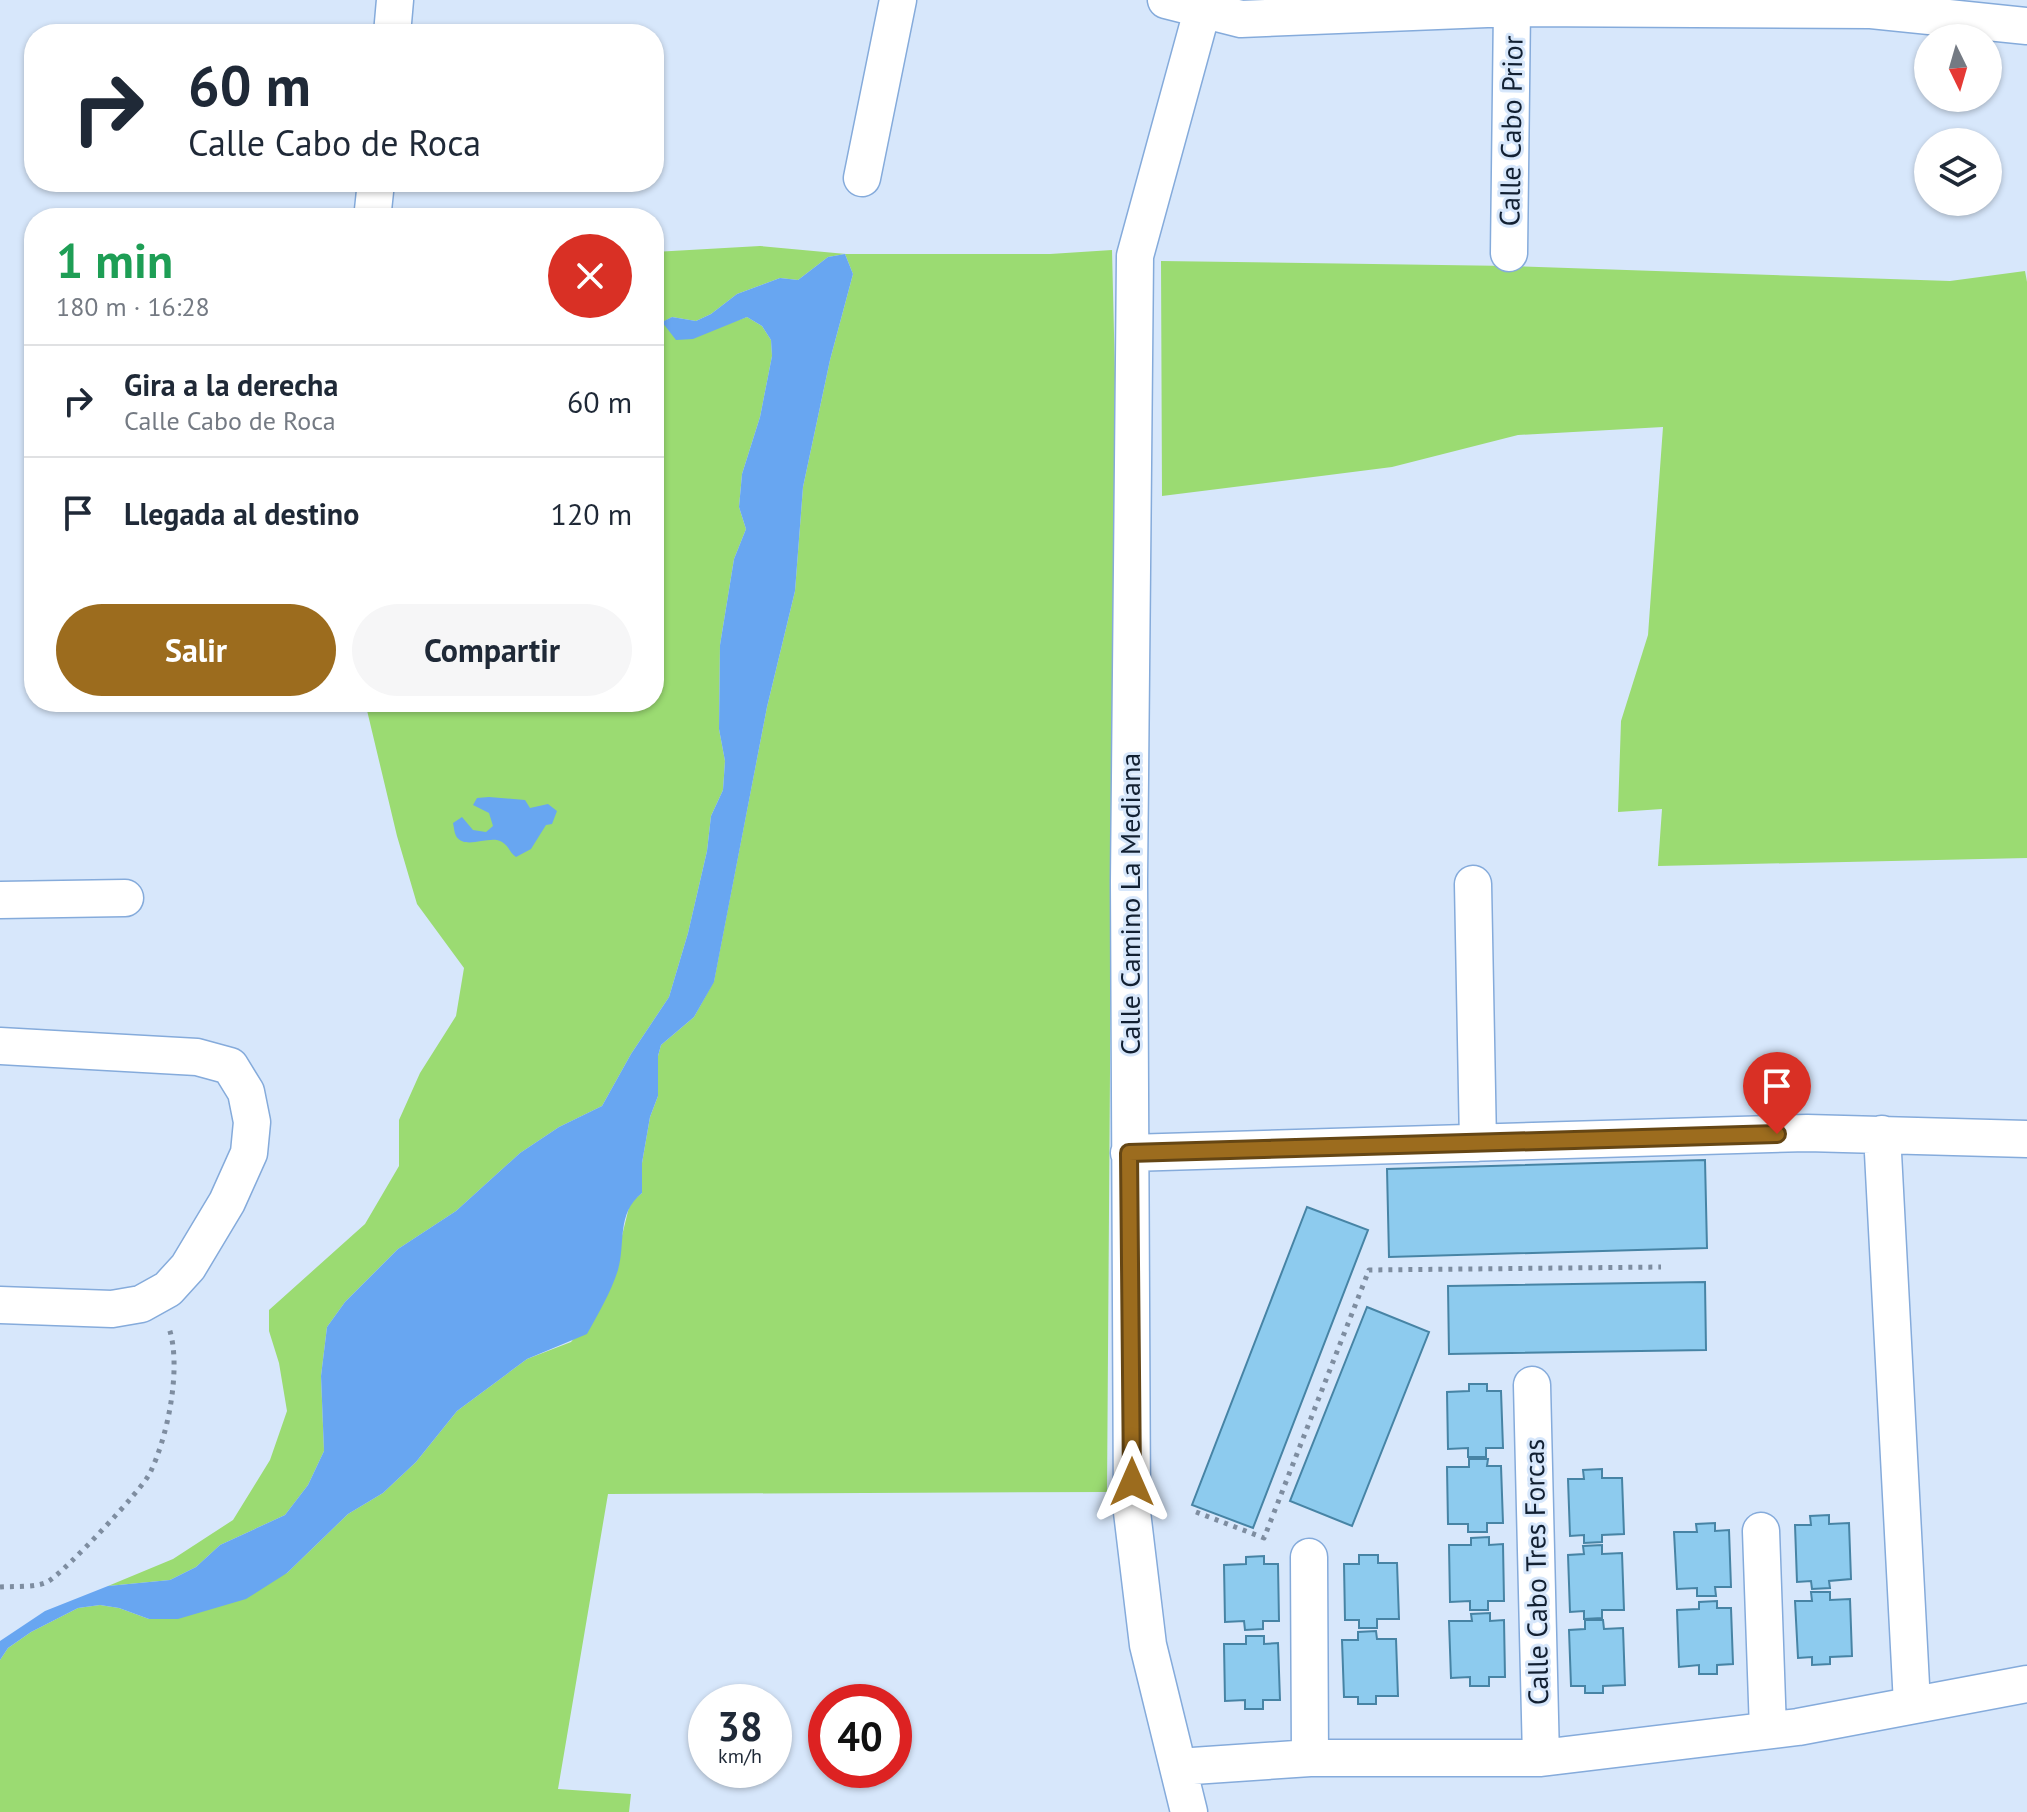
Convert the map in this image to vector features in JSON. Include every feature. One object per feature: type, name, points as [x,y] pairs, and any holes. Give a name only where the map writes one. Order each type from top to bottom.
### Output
[{"type":"street","points":[[393,24],[395,0]]},
{"type":"street","points":[[862,178],[898,0]]},
{"type":"street","name":"Calle Cabo Prior","points":[[1166,0],[1204,5],[1241,19],[1512,8],[1871,10],[2027,26]]},
{"type":"street","name":"Calle Camino La Mediana","points":[[1189,1812],[1148,1645],[1132,1512],[1129,881],[1135,256],[1204,5]]},
{"type":"street","name":"Calle Cabo Prior","points":[[1509,253],[1512,8]]},
{"type":"street","points":[[1473,884],[1478,1143]]},
{"type":"street","points":[[0,900],[125,898]]},
{"type":"street","points":[[0,1046],[197,1057],[230,1066],[246,1092],[252,1122],[249,1153],[227,1202],[188,1267],[168,1289],[141,1304],[112,1309],[0,1305]]},
{"type":"street","points":[[1129,1153],[1807,1133],[2027,1139]]},
{"type":"street","points":[[1882,1134],[1912,1704]]},
{"type":"street","name":"Calle Cabo Tres Forcas","points":[[1532,1385],[1541,1758]]},
{"type":"street","points":[[1761,1531],[1768,1730]]},
{"type":"street","points":[[1309,1557],[1310,1758]]},
{"type":"street","points":[[1178,1767],[1310,1758],[1541,1758],[1768,1730],[2027,1684]]},
{"type":"path","points":[[1196,1512],[1264,1538],[1369,1270],[1661,1267]]},
{"type":"path","points":[[0,1587],[47,1583],[92,1541],[149,1475],[172,1407],[173,1340],[154,1296]]},
{"type":"green space","points":[[760,246],[846,254],[1050,254],[1112,250],[1115,375],[1107,1492],[608,1494],[558,1789],[631,1794],[629,1812],[0,1812],[0,1660],[8,1648],[31,1632],[78,1608],[100,1605],[149,1619],[287,1573],[348,1514],[383,1493],[416,1462],[457,1411],[527,1359],[571,1342],[601,1307],[618,1268],[630,1203],[642,1193],[642,1163],[650,1117],[658,1096],[661,1045],[694,1017],[714,981],[767,707],[795,591],[803,487],[830,360],[853,274],[845,254],[828,257],[798,280],[780,278],[737,294],[711,314],[696,321],[672,317],[664,321],[664,251]]},
{"type":"green space","points":[[1161,261],[1510,266],[1950,281],[2025,271],[2027,858],[1658,866],[1662,809],[1618,812],[1621,721],[1648,635],[1663,427],[1518,435],[1392,467],[1162,496]]},
{"type":"green space","points":[[747,317],[762,326],[771,340],[772,356],[760,417],[742,474],[739,507],[746,529],[734,559],[720,645],[719,729],[725,761],[723,790],[711,816],[707,851],[688,933],[669,997],[631,1054],[602,1106],[559,1127],[520,1153],[456,1211],[398,1249],[345,1302],[327,1327],[321,1376],[324,1451],[308,1485],[285,1515],[220,1545],[196,1567],[170,1580],[108,1586],[173,1559],[233,1520],[270,1460],[287,1411],[279,1363],[269,1331],[269,1310],[365,1224],[399,1166],[399,1120],[420,1073],[456,1016],[464,968],[417,904],[367,712],[664,712],[664,322],[724,325]]},
{"type":"water","points":[[845,254],[853,274],[830,360],[803,487],[795,591],[767,707],[714,982],[694,1017],[661,1045],[658,1096],[650,1117],[642,1163],[642,1193],[628,1210],[618,1270],[587,1334],[527,1359],[457,1411],[416,1462],[383,1493],[348,1514],[287,1573],[246,1599],[178,1619],[149,1619],[100,1605],[78,1608],[31,1632],[8,1648],[0,1660],[0,1641],[45,1611],[108,1586],[170,1580],[196,1567],[220,1545],[285,1515],[308,1485],[324,1451],[321,1376],[327,1327],[345,1302],[398,1249],[456,1211],[520,1153],[559,1127],[602,1106],[631,1054],[669,997],[688,933],[707,851],[711,816],[723,790],[725,761],[719,729],[720,645],[734,559],[746,529],[739,507],[742,474],[760,417],[772,356],[771,340],[762,326],[747,317],[693,339],[676,340],[664,321],[672,317],[696,321],[711,314],[737,294],[780,278],[798,280],[828,257]]},
{"type":"water","points":[[477,798],[525,800],[530,808],[548,804],[557,811],[552,824],[546,825],[531,849],[516,857],[497,840],[465,842],[456,836],[453,823],[462,817],[473,830],[486,832],[493,826],[489,813],[473,805]]},
{"type":"building","points":[[1705,1160],[1707,1248],[1389,1257],[1387,1169]]},
{"type":"building","points":[[1307,1207],[1368,1230],[1253,1528],[1192,1505]]},
{"type":"building","points":[[1705,1282],[1706,1350],[1449,1354],[1448,1286]]},
{"type":"building","points":[[1367,1307],[1429,1332],[1352,1526],[1290,1501]]},
{"type":"building","points":[[1469,1384],[1487,1384],[1487,1391],[1501,1391],[1503,1448],[1486,1448],[1486,1457],[1468,1457],[1468,1448],[1448,1449],[1447,1392],[1469,1391]]},
{"type":"building","points":[[1469,1459],[1488,1459],[1487,1466],[1501,1466],[1503,1523],[1487,1523],[1487,1532],[1468,1532],[1468,1524],[1448,1524],[1447,1467],[1469,1467]]},
{"type":"building","points":[[1602,1469],[1602,1478],[1622,1478],[1624,1534],[1602,1535],[1602,1542],[1584,1543],[1584,1535],[1570,1536],[1568,1479],[1584,1479],[1583,1470]]},
{"type":"building","points":[[1829,1515],[1829,1524],[1849,1523],[1851,1579],[1829,1581],[1830,1588],[1812,1589],[1811,1581],[1797,1582],[1795,1525],[1811,1525],[1810,1516]]},
{"type":"building","points":[[1715,1523],[1715,1531],[1729,1530],[1731,1587],[1715,1587],[1716,1596],[1697,1596],[1697,1588],[1677,1589],[1674,1532],[1697,1532],[1696,1524]]},
{"type":"building","points":[[1489,1537],[1489,1545],[1503,1544],[1504,1601],[1488,1601],[1488,1610],[1470,1610],[1470,1601],[1450,1602],[1449,1545],[1471,1545],[1471,1538]]},
{"type":"building","points":[[1602,1545],[1602,1554],[1622,1553],[1624,1610],[1602,1610],[1602,1618],[1584,1619],[1584,1611],[1570,1612],[1568,1555],[1584,1554],[1583,1546]]},
{"type":"building","points":[[1359,1555],[1378,1555],[1378,1563],[1397,1563],[1399,1619],[1377,1619],[1377,1628],[1359,1628],[1359,1620],[1345,1620],[1344,1564],[1359,1564]]},
{"type":"building","points":[[1264,1556],[1264,1564],[1278,1564],[1279,1621],[1263,1621],[1263,1629],[1245,1630],[1244,1621],[1225,1622],[1224,1565],[1246,1564],[1246,1557]]},
{"type":"building","points":[[1811,1592],[1830,1592],[1830,1600],[1850,1599],[1852,1656],[1830,1657],[1830,1664],[1812,1665],[1812,1657],[1798,1658],[1795,1601],[1812,1601]]},
{"type":"building","points":[[1717,1601],[1717,1608],[1731,1608],[1733,1664],[1717,1665],[1717,1674],[1699,1674],[1699,1665],[1679,1667],[1677,1610],[1699,1609],[1699,1602]]},
{"type":"building","points":[[1490,1613],[1490,1621],[1504,1620],[1505,1677],[1489,1677],[1489,1686],[1470,1686],[1470,1677],[1451,1678],[1449,1621],[1472,1621],[1471,1614]]},
{"type":"building","points":[[1585,1620],[1603,1620],[1604,1629],[1623,1628],[1625,1685],[1603,1686],[1603,1693],[1585,1693],[1585,1686],[1571,1686],[1569,1630],[1585,1629]]},
{"type":"building","points":[[1376,1631],[1377,1639],[1396,1639],[1398,1696],[1376,1696],[1376,1704],[1358,1704],[1358,1697],[1344,1697],[1342,1640],[1358,1640],[1358,1632]]},
{"type":"building","points":[[1246,1636],[1264,1636],[1264,1644],[1278,1643],[1280,1700],[1263,1700],[1263,1709],[1245,1709],[1245,1700],[1225,1701],[1224,1644],[1246,1644]]},
{"type":"route","points":[[1132,1482],[1129,1153],[1777,1134]]}]
